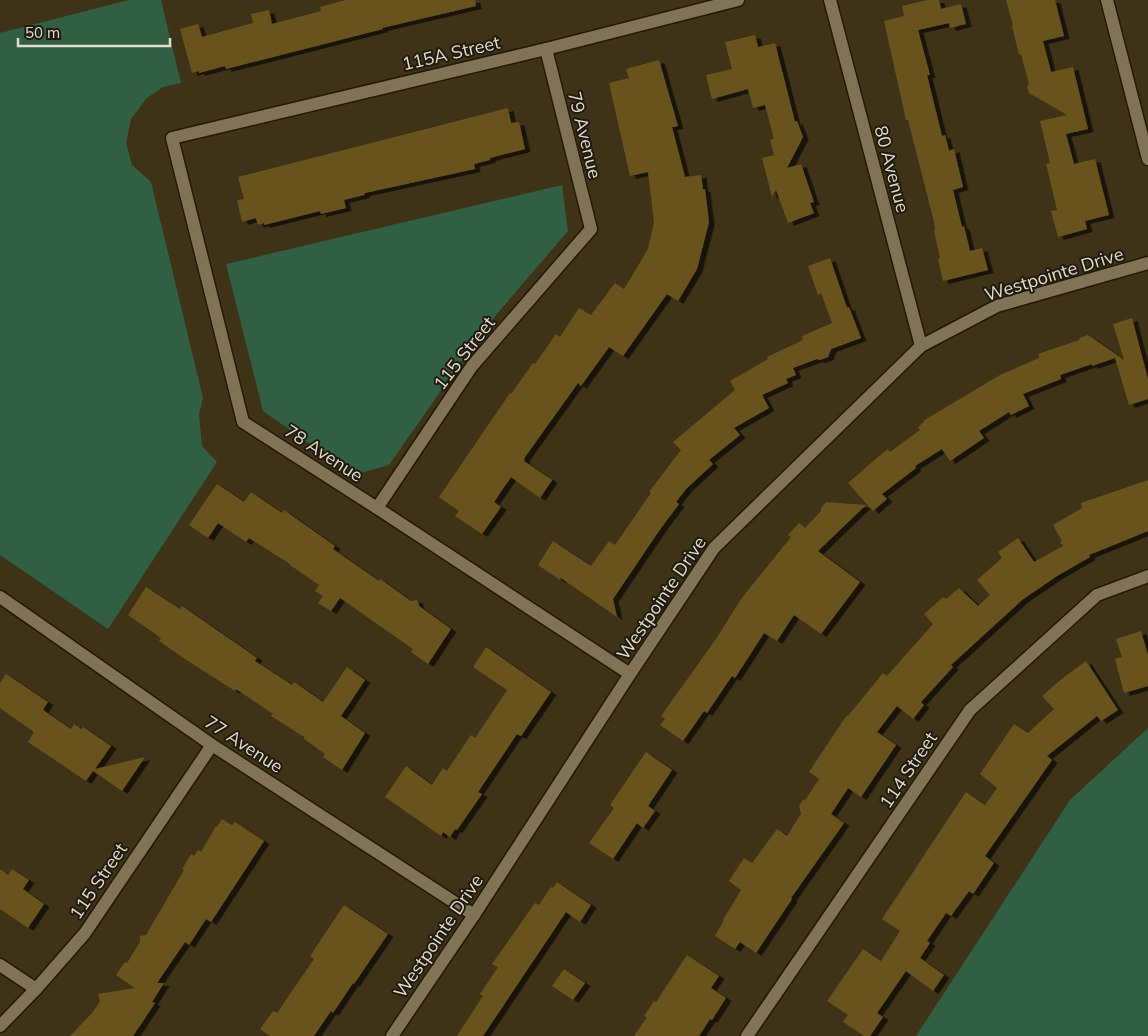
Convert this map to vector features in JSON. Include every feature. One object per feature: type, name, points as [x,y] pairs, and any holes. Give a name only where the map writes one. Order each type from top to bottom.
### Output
[{"type":"street","name":"115A Street","points":[[172,138],[546,49],[738,0]]},
{"type":"street","name":"80 Avenue","points":[[830,0],[921,346]]},
{"type":"street","points":[[1107,0],[1148,159]]},
{"type":"street","name":"79 Avenue","points":[[546,49],[591,229]]},
{"type":"street","name":"78 Avenue","points":[[172,138],[243,422],[630,674]]},
{"type":"street","name":"115 Street","points":[[377,508],[472,366],[591,229]]},
{"type":"street","name":"Westpointe Drive","points":[[392,1036],[474,915],[714,548],[921,346],[998,306],[1148,263]]},
{"type":"street","name":"114 Street","points":[[747,1036],[970,710],[1097,595],[1148,576]]},
{"type":"street","name":"77 Avenue","points":[[0,597],[212,744],[474,915]]},
{"type":"street","name":"115 Street","points":[[0,1026],[36,989],[84,933],[212,744]]},
{"type":"street","points":[[0,965],[36,989]]},
{"type":"green space","points":[[129,0],[161,0],[181,83],[163,87],[147,98],[131,119],[126,143],[132,165],[151,182],[203,398],[199,414],[202,446],[217,462],[108,629],[0,555],[0,33]]},
{"type":"green space","points":[[562,185],[568,231],[484,329],[389,465],[354,475],[263,411],[226,264]]},
{"type":"green space","points":[[1148,728],[1148,1036],[916,1036],[1070,800]]},
{"type":"building","points":[[346,0],[475,0],[476,6],[382,28],[226,69],[225,66],[192,73],[180,29],[198,24],[202,37],[253,23],[251,14],[269,10],[272,24],[321,11],[320,7]]},
{"type":"building","points":[[927,0],[939,0],[941,9],[961,4],[966,24],[950,28],[949,23],[918,30],[930,75],[927,75],[942,136],[945,135],[949,151],[954,149],[963,187],[953,190],[962,227],[964,226],[970,251],[982,248],[988,270],[943,281],[938,259],[940,258],[934,222],[908,120],[906,120],[884,21],[904,16],[902,6]]},
{"type":"building","points":[[1006,0],[1055,0],[1064,36],[1043,41],[1051,72],[1073,67],[1088,129],[1066,134],[1074,164],[1095,159],[1109,215],[1085,221],[1087,229],[1058,237],[1051,211],[1057,210],[1046,164],[1050,163],[1040,121],[1067,115],[1029,93],[1027,86],[1029,84],[1021,54],[1019,55]]},
{"type":"building","points":[[755,35],[758,47],[775,43],[795,122],[797,121],[803,137],[787,168],[801,164],[814,202],[810,203],[814,213],[788,223],[776,190],[772,197],[762,158],[774,155],[770,140],[774,139],[765,105],[753,108],[748,89],[712,99],[706,75],[732,69],[725,42]]},
{"type":"building","points":[[659,60],[678,126],[672,127],[685,177],[701,175],[703,189],[705,189],[709,222],[697,269],[678,301],[667,294],[623,356],[609,347],[581,386],[578,383],[525,457],[524,461],[552,480],[540,498],[511,477],[494,502],[501,507],[482,534],[455,516],[459,511],[439,497],[510,393],[533,363],[535,364],[556,334],[560,337],[579,308],[591,315],[615,283],[624,289],[648,249],[654,222],[648,172],[630,176],[609,83],[629,78],[626,69]]},
{"type":"building","points":[[508,108],[511,123],[519,122],[525,149],[474,164],[475,169],[365,193],[364,195],[344,200],[346,208],[321,214],[320,211],[264,225],[264,223],[258,225],[256,218],[242,222],[237,200],[244,199],[238,177]]},
{"type":"building","points":[[830,258],[847,308],[849,307],[861,338],[831,349],[828,357],[793,368],[796,375],[786,379],[788,383],[762,395],[769,408],[734,428],[740,435],[709,460],[713,464],[686,489],[676,502],[679,504],[613,599],[617,617],[561,578],[560,580],[538,565],[553,541],[591,566],[609,541],[615,545],[651,493],[649,492],[681,450],[673,442],[735,390],[730,381],[768,359],[767,357],[803,340],[802,336],[832,323],[821,293],[818,295],[808,266]]},
{"type":"building","points":[[1132,318],[1148,379],[1148,399],[1129,405],[1115,358],[1092,366],[1092,364],[1060,375],[1061,379],[1023,394],[1029,406],[1011,415],[1009,412],[979,431],[984,438],[950,461],[942,449],[915,466],[916,468],[882,494],[887,499],[873,511],[848,483],[888,449],[890,452],[920,430],[918,427],[923,421],[1000,375],[1039,358],[1038,354],[1088,335],[1124,360],[1113,324]]},
{"type":"building","points":[[1148,480],[1148,531],[1089,555],[1090,557],[1057,576],[1022,600],[951,665],[953,667],[921,702],[924,705],[913,719],[897,706],[877,732],[896,745],[861,797],[848,788],[831,814],[844,823],[791,898],[756,953],[740,942],[735,949],[715,936],[741,890],[729,881],[744,858],[752,863],[777,829],[787,836],[801,814],[799,806],[819,779],[809,772],[847,715],[883,673],[887,676],[933,624],[924,614],[943,597],[946,599],[959,588],[978,606],[990,595],[977,580],[1002,558],[998,552],[1018,538],[1034,562],[1063,546],[1053,525],[1082,508],[1081,503]]},
{"type":"building","points":[[217,484],[244,502],[251,492],[282,513],[284,510],[335,546],[333,549],[379,581],[380,579],[411,601],[417,600],[419,606],[451,629],[428,664],[411,652],[413,649],[340,598],[331,611],[318,603],[323,596],[315,591],[319,585],[249,538],[246,542],[218,523],[208,538],[189,525]]},
{"type":"building","points":[[826,502],[866,505],[818,551],[860,582],[821,634],[794,615],[777,641],[764,633],[735,678],[732,676],[707,713],[704,711],[683,741],[660,725],[665,719],[661,716],[716,639],[741,599],[791,537],[788,535],[799,523],[805,528],[821,511]]},
{"type":"building","points":[[146,587],[180,609],[182,606],[257,658],[255,661],[292,685],[294,682],[323,702],[347,667],[365,680],[341,716],[365,733],[342,770],[323,757],[325,754],[304,739],[304,737],[271,716],[273,714],[236,689],[235,691],[188,661],[159,641],[161,638],[128,615]]},
{"type":"building","points":[[1141,631],[1148,655],[1148,686],[1124,693],[1115,659],[1122,657],[1116,639]]},
{"type":"building","points":[[486,647],[551,692],[521,736],[517,734],[478,792],[482,794],[457,830],[455,829],[450,837],[443,832],[441,836],[385,797],[406,766],[432,785],[443,768],[447,771],[471,735],[475,738],[507,690],[473,667]]},
{"type":"building","points":[[1086,661],[1118,710],[1101,721],[1097,716],[1047,756],[1052,760],[985,856],[994,863],[973,894],[969,891],[951,916],[946,913],[927,941],[930,943],[920,958],[944,975],[933,991],[906,971],[877,1013],[883,1017],[870,1036],[864,1036],[843,1022],[848,1015],[827,1001],[863,949],[881,961],[900,931],[882,919],[966,792],[985,805],[997,788],[980,774],[1014,724],[1028,733],[1054,709],[1042,696]]},
{"type":"building","points":[[6,674],[48,702],[43,710],[71,729],[74,724],[81,729],[83,727],[111,746],[95,769],[145,757],[122,791],[93,771],[86,781],[28,742],[34,732],[0,708],[0,683]]},
{"type":"building","points":[[646,752],[672,770],[648,806],[655,811],[643,828],[637,823],[613,859],[589,843],[614,808],[610,805]]},
{"type":"building","points":[[222,819],[232,825],[235,822],[264,841],[211,922],[206,919],[189,945],[185,942],[157,983],[164,983],[152,1002],[155,1003],[133,1036],[70,1036],[93,1012],[100,1001],[98,994],[135,988],[116,975],[125,962],[127,963],[140,942],[140,936],[146,935],[184,870],[182,869],[191,854],[194,856],[198,850],[201,852]]},
{"type":"building","points":[[0,869],[8,875],[12,869],[29,880],[23,889],[44,904],[28,928],[0,909]]},
{"type":"building","points":[[557,882],[591,905],[580,922],[566,912],[483,1036],[457,1036],[483,996],[480,994],[498,967],[492,964],[535,903],[539,905],[551,887],[553,888]]},
{"type":"building","points":[[344,905],[388,934],[333,1013],[331,1011],[314,1036],[270,1036],[260,1029],[273,1011],[277,1013],[314,959],[310,956]]},
{"type":"building","points":[[687,955],[719,976],[711,988],[726,998],[712,1020],[710,1019],[699,1036],[634,1036],[647,1017],[644,1016],[654,1001],[656,1002]]},
{"type":"building","points":[[564,969],[585,983],[573,1000],[552,986]]}]
